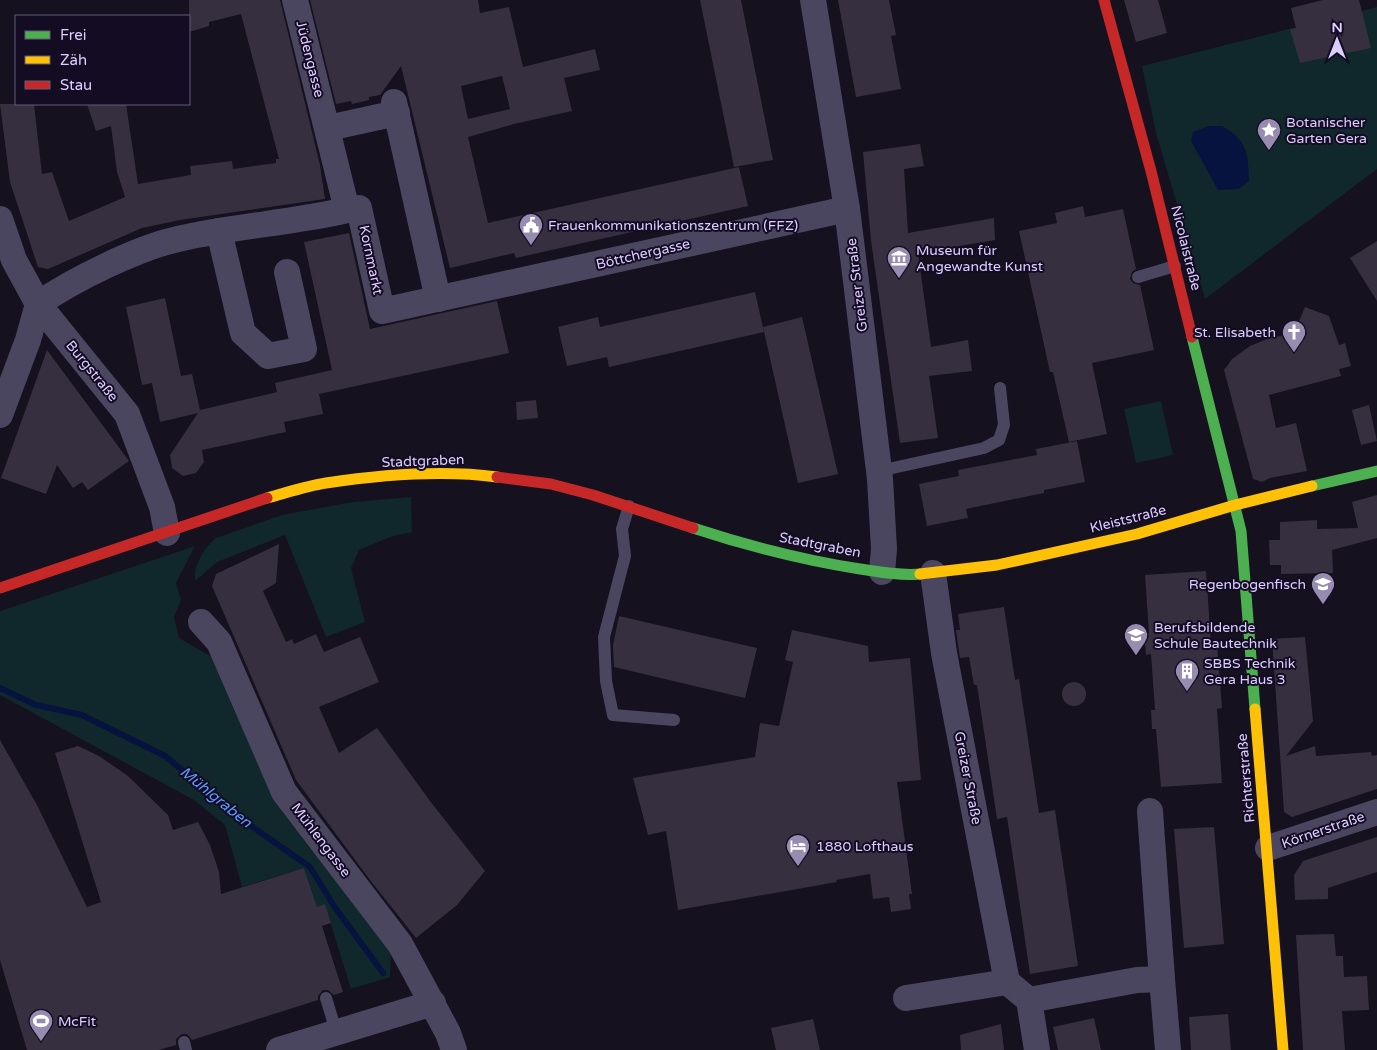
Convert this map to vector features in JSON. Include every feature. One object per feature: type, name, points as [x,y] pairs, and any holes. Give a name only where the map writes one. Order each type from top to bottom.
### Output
[{"type":"main road","name":"Nicolaistraße","points":[[1104,0],[1151,171],[1235,505]]},
{"type":"main road","name":"Kleiststraße","points":[[882,572],[933,573],[997,565],[1119,538],[1235,505],[1377,471]]},
{"type":"main road","name":"Stadtgraben","points":[[0,588],[166,533],[250,502],[325,483],[464,473],[551,484],[629,506],[746,545],[822,563],[882,572]]},
{"type":"main road","name":"Richterstraße","points":[[1235,505],[1241,531],[1283,1050]]},
{"type":"street","name":"Jüdengasse","points":[[295,0],[327,123]]},
{"type":"street","name":"Greizer Straße","points":[[814,0],[847,209],[879,471],[884,548],[882,572]]},
{"type":"street","points":[[327,123],[396,107],[438,299]]},
{"type":"street","name":"Kornmarkt","points":[[327,123],[347,210],[360,208],[382,311],[438,299]]},
{"type":"street","name":"Böttchergasse","points":[[438,299],[847,209]]},
{"type":"street","points":[[0,415],[28,340],[38,304],[63,286],[147,249],[177,239],[347,210]]},
{"type":"street","name":"Burgstraße","points":[[0,218],[14,260],[38,304],[127,414],[162,507],[166,533]]},
{"type":"street","points":[[220,231],[243,334],[268,356],[304,350],[287,272]]},
{"type":"street","name":"Greizer Straße","points":[[933,573],[944,653],[1007,982]]},
{"type":"street","name":"Mühlengasse","points":[[201,622],[220,642],[284,792],[400,944],[448,1032],[454,1050]]},
{"type":"street","points":[[1150,810],[1168,1050]]},
{"type":"street","name":"Körnerstraße","points":[[1268,848],[1377,812]]},
{"type":"street","points":[[1029,1000],[1137,980],[1162,979]]},
{"type":"street","points":[[906,998],[1007,982],[1029,1000],[1037,1050]]},
{"type":"street","points":[[280,1050],[336,1031],[433,1003]]},
{"type":"lane","points":[[1138,277],[1175,266]]},
{"type":"lane","points":[[879,471],[984,448],[999,440],[1004,425],[1000,388]]},
{"type":"lane","points":[[629,506],[622,529],[624,556],[604,637],[606,681],[613,715],[674,720]]},
{"type":"lane","points":[[326,998],[336,1031]]},
{"type":"green space","name":"Botanischer Garten Gera","points":[[1377,7],[1377,169],[1205,299],[1156,133],[1142,66]]},
{"type":"green space","points":[[1161,401],[1173,455],[1136,463],[1124,409]]},
{"type":"green space","points":[[411,497],[412,532],[390,537],[359,550],[351,568],[365,622],[326,637],[285,535],[217,562],[195,581],[200,557],[216,538],[282,515],[353,502]]},
{"type":"green space","points":[[195,546],[176,583],[181,600],[174,617],[179,638],[219,661],[391,951],[390,977],[351,989],[325,905],[317,907],[304,868],[242,887],[225,825],[194,800],[0,695],[0,611]]},
{"type":"shaded area","points":[[1209,126],[1222,126],[1237,137],[1245,149],[1249,181],[1239,189],[1218,190],[1191,141],[1193,132]]},
{"type":"building","points":[[189,0],[280,0],[320,165],[325,199],[180,220],[142,228],[48,269],[38,267],[10,182],[0,104],[34,105],[42,174],[52,172],[69,221],[125,197],[117,172],[111,126],[96,131],[87,105],[126,105],[138,184],[191,175],[190,166],[232,161],[233,169],[276,163],[276,159],[279,159],[241,14],[209,22],[209,26],[190,32]]},
{"type":"building","points":[[310,0],[478,0],[480,13],[509,7],[523,67],[595,49],[600,70],[564,78],[572,111],[468,137],[488,223],[739,167],[748,206],[516,258],[514,253],[450,268],[401,66],[380,95],[352,104],[351,101],[336,104]],"holes":[[[502,76],[510,109],[468,119],[461,86]]]},
{"type":"building","points":[[700,0],[741,0],[773,160],[734,167]]},
{"type":"building","points":[[838,0],[889,0],[896,35],[891,36],[901,89],[856,97]]},
{"type":"building","points":[[1124,0],[1158,0],[1167,33],[1136,42]]},
{"type":"building","points":[[1323,0],[1359,0],[1371,48],[1300,63],[1290,29],[1296,28],[1291,8]]},
{"type":"building","points":[[920,144],[924,166],[904,169],[908,233],[994,218],[995,240],[918,253],[931,347],[968,340],[972,371],[929,376],[938,438],[900,443],[871,241],[863,152]]},
{"type":"building","points":[[1083,206],[1085,217],[1123,209],[1136,269],[1132,272],[1130,279],[1133,283],[1140,285],[1154,350],[1092,363],[1107,434],[1069,442],[1053,372],[1050,372],[1019,231],[1057,223],[1055,213]]},
{"type":"building","points":[[349,233],[370,329],[497,301],[509,353],[319,394],[323,414],[284,422],[286,432],[202,450],[204,462],[196,473],[183,476],[172,468],[170,455],[198,413],[160,422],[152,383],[142,385],[126,307],[165,298],[181,376],[192,374],[200,410],[277,392],[275,383],[332,370],[304,242]]},
{"type":"building","points":[[1377,241],[1377,301],[1350,258]]},
{"type":"building","points":[[755,292],[764,332],[609,367],[607,357],[567,366],[558,327],[598,317],[600,327]]},
{"type":"building","name":"St. Elisabeth","points":[[1305,307],[1329,316],[1339,345],[1345,343],[1351,366],[1339,369],[1341,376],[1269,395],[1276,428],[1296,423],[1307,471],[1270,478],[1262,482],[1253,479],[1224,370],[1232,359],[1250,346],[1272,337],[1293,335]]},
{"type":"building","points":[[802,317],[838,474],[798,483],[763,327]]},
{"type":"building","points":[[47,350],[129,461],[88,490],[82,482],[73,488],[57,465],[46,494],[1,478]]},
{"type":"building","points":[[536,400],[538,418],[517,420],[516,402]]},
{"type":"building","points":[[1369,405],[1377,441],[1361,445],[1352,410]]},
{"type":"building","points":[[1077,441],[1085,482],[1044,490],[1044,493],[966,509],[968,518],[927,526],[919,484],[959,476],[958,470],[1037,455],[1036,449]]},
{"type":"building","name":"Regenbogenfisch","points":[[1377,495],[1377,538],[1332,550],[1333,573],[1281,574],[1281,565],[1270,565],[1269,540],[1280,540],[1280,522],[1317,520],[1317,529],[1358,528],[1352,502]]},
{"type":"building","points":[[279,544],[276,583],[263,591],[286,642],[292,639],[294,644],[316,634],[324,652],[360,637],[379,682],[319,707],[339,753],[377,728],[430,801],[485,871],[457,905],[416,938],[370,880],[296,780],[212,586],[216,574]]},
{"type":"building","name":"SBBS Technik Gera Haus 3","points":[[1206,571],[1211,644],[1217,644],[1222,708],[1217,709],[1222,783],[1161,787],[1156,729],[1152,729],[1151,710],[1155,710],[1151,654],[1146,655],[1144,634],[1149,633],[1145,575]]},
{"type":"building","points":[[1004,607],[1015,680],[1019,679],[1039,813],[1055,810],[1078,966],[1030,974],[1007,817],[997,819],[977,685],[974,685],[969,657],[960,658],[956,630],[960,630],[958,614]]},
{"type":"building","points":[[619,616],[757,648],[745,698],[614,667],[613,645]]},
{"type":"building","points":[[792,630],[868,646],[869,662],[910,658],[921,780],[897,782],[912,894],[909,894],[911,909],[891,912],[889,897],[873,899],[870,874],[836,880],[837,882],[678,910],[666,831],[648,835],[633,778],[755,757],[760,723],[779,726],[793,662],[785,660]]},
{"type":"building","points":[[1305,637],[1313,721],[1286,756],[1315,746],[1316,756],[1371,752],[1372,756],[1377,755],[1377,789],[1292,817],[1284,812],[1272,639]]},
{"type":"building","points":[[1074,682],[1079,683],[1085,689],[1085,699],[1079,705],[1074,706],[1069,705],[1063,699],[1062,694],[1063,689],[1069,683]]},
{"type":"building","points":[[0,740],[37,805],[87,907],[101,902],[55,753],[78,746],[99,756],[128,776],[168,815],[173,830],[198,822],[210,845],[219,872],[221,894],[304,868],[317,907],[325,904],[331,923],[322,926],[343,992],[334,995],[328,990],[323,990],[318,996],[318,1000],[192,1040],[187,1034],[182,1034],[176,1039],[176,1045],[159,1050],[27,1050],[0,960]]},
{"type":"building","points":[[1214,827],[1224,944],[1184,948],[1174,829]]},
{"type":"building","points":[[1377,837],[1377,872],[1328,888],[1328,899],[1295,900],[1294,875],[1303,861]]},
{"type":"building","points":[[1334,934],[1336,956],[1343,956],[1344,977],[1367,976],[1369,1010],[1342,1011],[1345,1050],[1303,1050],[1296,935]]},
{"type":"building","points":[[1228,1014],[1231,1050],[1191,1050],[1189,1017]]},
{"type":"building","points":[[1094,1018],[1101,1050],[1058,1050],[1053,1027]]},
{"type":"building","points":[[813,1019],[820,1050],[776,1050],[771,1028]]},
{"type":"building","points":[[1001,1024],[1004,1050],[961,1050],[960,1035]]},
{"type":"waterway","name":"Mühlgraben","points":[[0,688],[36,705],[82,715],[165,756],[247,823],[310,867],[334,906],[383,973]]},
{"type":"traffic: fast","points":[[1192,337],[1241,531],[1255,709]]},
{"type":"traffic: fast","points":[[1312,486],[1377,471]]},
{"type":"traffic: fast","points":[[693,528],[796,557],[860,569],[920,574]]},
{"type":"traffic: slow","points":[[267,498],[319,484],[368,478],[412,474],[455,474],[497,477]]},
{"type":"traffic: slow","points":[[920,574],[997,565],[1137,534],[1235,505],[1312,486]]},
{"type":"traffic: slow","points":[[1255,709],[1283,1050]]},
{"type":"traffic: jam","points":[[1104,0],[1151,171],[1192,337]]},
{"type":"traffic: jam","points":[[497,477],[551,484],[593,495],[693,528]]},
{"type":"traffic: jam","points":[[0,588],[267,498]]},
{"type":"place","name":"Botanischer Garten Gera","points":[[1269,151]]},
{"type":"place","name":"Frauenkommunikationszentrum (FFZ)","points":[[531,246]]},
{"type":"place","name":"Museum für Angewandte Kunst","points":[[899,279]]},
{"type":"place","name":"St. Elisabeth","points":[[1294,353]]},
{"type":"place","name":"Regenbogenfisch","points":[[1323,605]]},
{"type":"place","name":"Berufsbildende Schule Bautechnik","points":[[1136,656]]},
{"type":"place","name":"SBBS Technik Gera Haus 3","points":[[1187,692]]},
{"type":"place","name":"1880 Lofthaus","points":[[798,867]]},
{"type":"place","name":"McFit","points":[[41,1042]]}]
